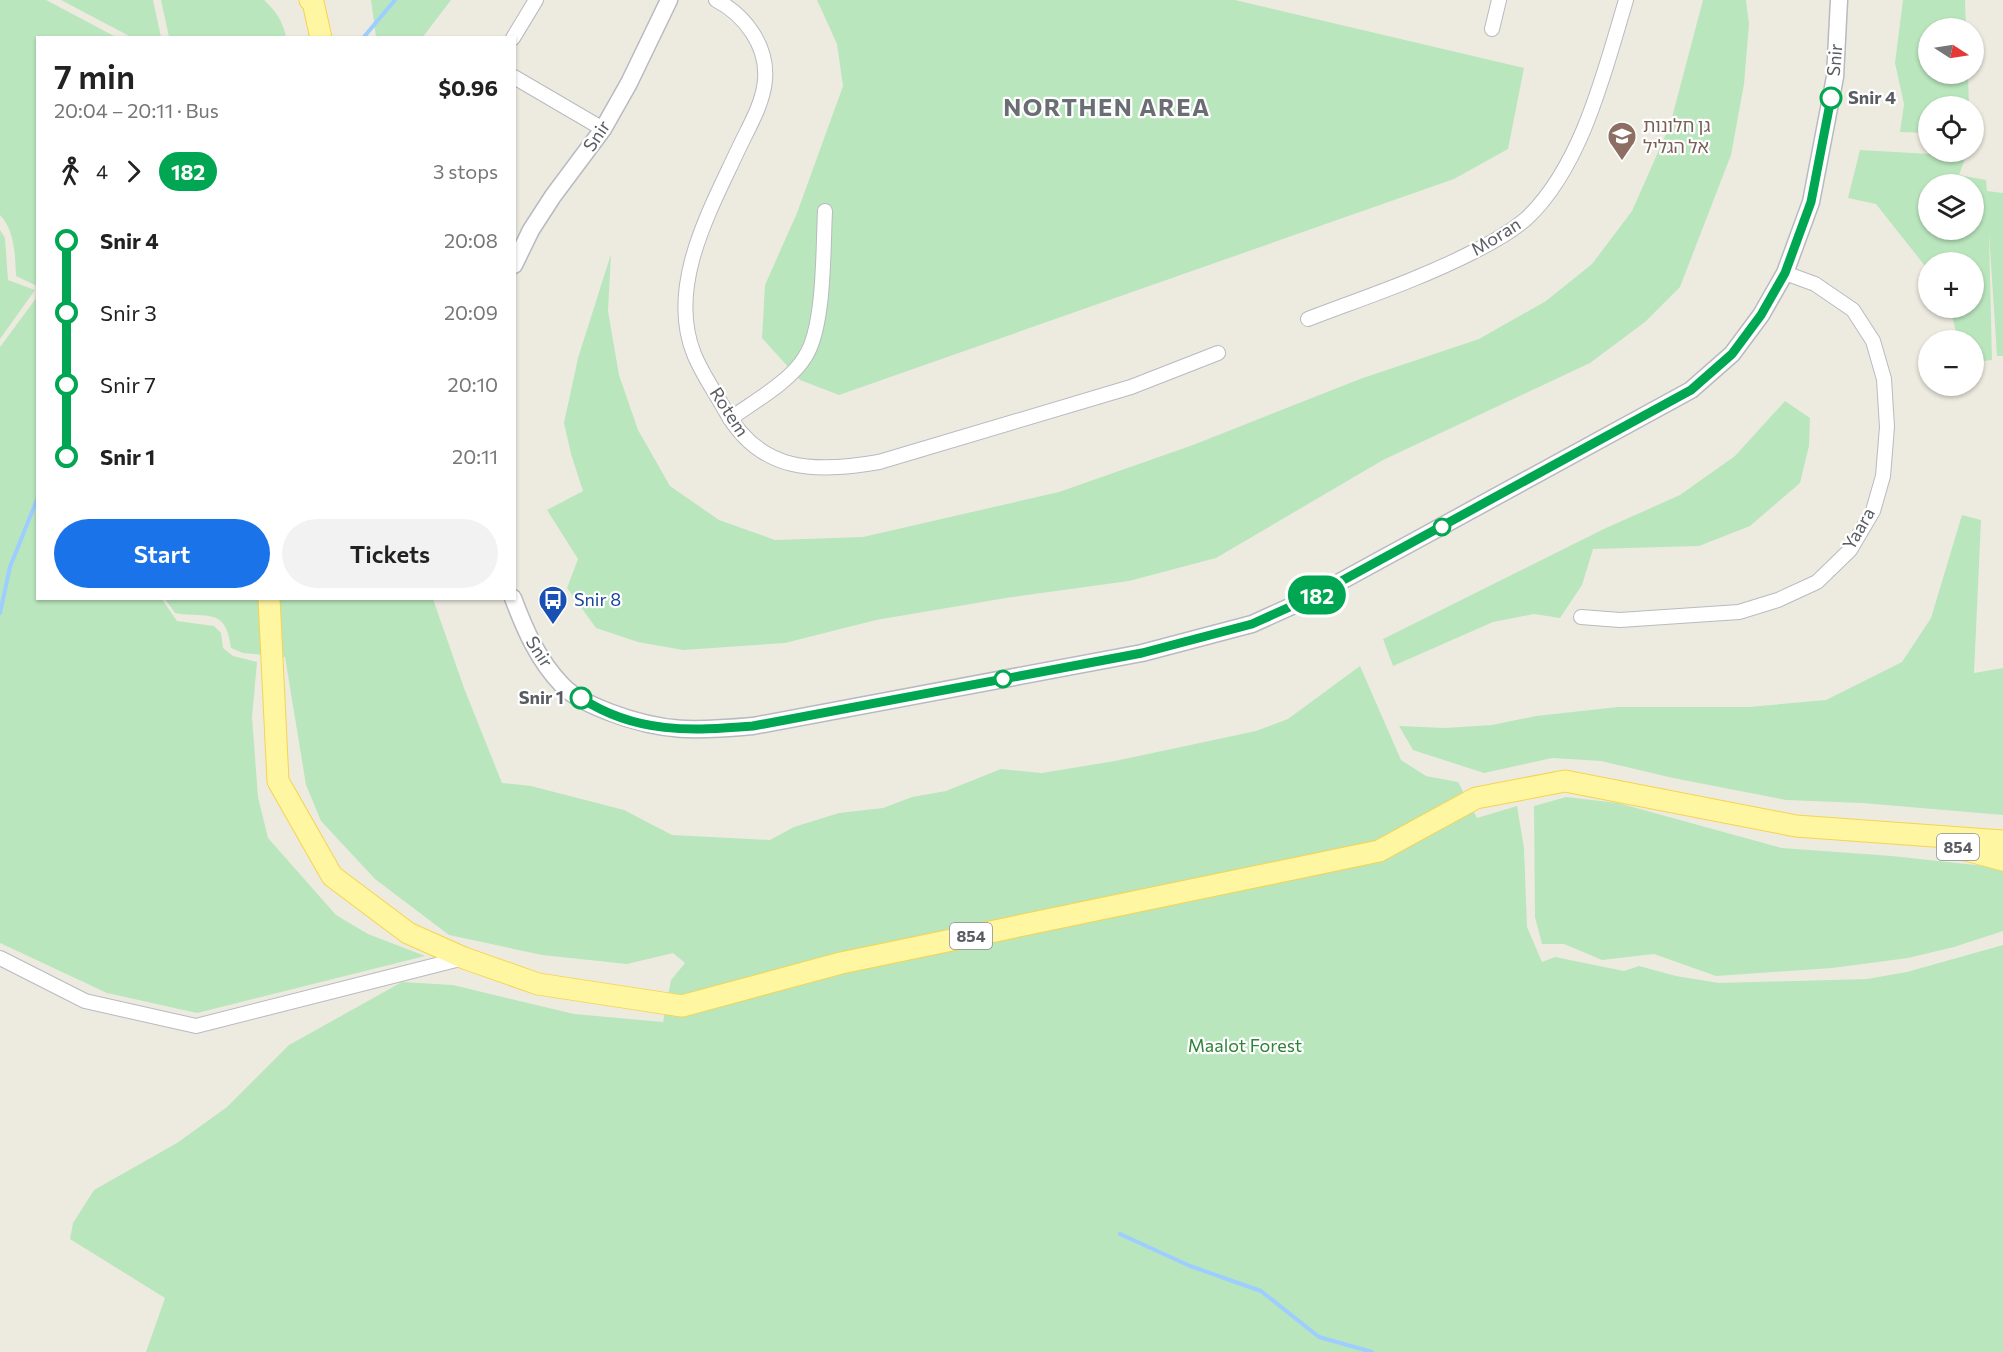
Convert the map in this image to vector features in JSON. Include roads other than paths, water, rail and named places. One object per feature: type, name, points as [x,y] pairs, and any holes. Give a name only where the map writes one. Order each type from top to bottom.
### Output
[{"type":"main road","points":[[310,0],[313,2],[321,36]]},
{"type":"main road","name":"854","points":[[269,600],[278,781],[332,876],[408,933],[464,958],[538,984],[682,1006],[841,963],[1379,851],[1476,798],[1565,781],[1796,826],[2003,841]]},
{"type":"main road","name":"854","points":[[1913,835],[2003,860]]},
{"type":"street","points":[[514,36],[536,0]]},
{"type":"street","name":"Snir","points":[[516,262],[531,230],[553,196],[603,129],[629,83],[669,0]]},
{"type":"street","name":"Rotem","points":[[716,0],[728,7],[751,28],[763,56],[765,80],[759,104],[719,190],[698,242],[686,290],[685,322],[694,355],[730,419],[750,444],[768,456],[793,464],[818,468],[847,468],[879,462],[1131,387],[1218,353]]},
{"type":"street","points":[[1492,29],[1499,0]]},
{"type":"street","name":"Moran","points":[[1308,319],[1446,266],[1496,240],[1527,218],[1554,185],[1580,138],[1600,88],[1626,0]]},
{"type":"street","name":"Snir","points":[[514,600],[530,643],[563,687],[593,706],[636,722],[673,729],[700,730],[753,726],[1142,653],[1252,624],[1314,596],[1691,390],[1732,354],[1761,315],[1785,273],[1811,202],[1834,77],[1839,0]]},
{"type":"street","points":[[516,78],[603,129]]},
{"type":"street","points":[[730,419],[789,376],[806,357],[815,330],[821,295],[825,211]]},
{"type":"street","name":"Yaara","points":[[1581,617],[1620,620],[1739,612],[1778,600],[1817,582],[1850,550],[1872,511],[1883,476],[1887,427],[1884,379],[1874,341],[1853,310],[1815,284],[1785,273]]},
{"type":"street","points":[[0,958],[85,1001],[196,1026],[464,958]]},
{"type":"waterway","points":[[365,36],[395,0]]},
{"type":"waterway","points":[[0,613],[10,567],[36,502]]},
{"type":"waterway","points":[[1120,1234],[1190,1266],[1261,1291],[1319,1337],[1372,1352]]},
{"type":"place","name":"Snir 4","points":[[1831,98]]},
{"type":"place","name":"גן חלונות אל הגליל","points":[[1622,162]]},
{"type":"place","name":"Snir 8","points":[[553,626]]},
{"type":"place","name":"Snir 1","points":[[581,698]]},
{"type":"district","name":"NORTHEN AREA","points":[[1107,108]]},
{"type":"park label","name":"Maalot Forest","points":[[1245,1046]]}]
